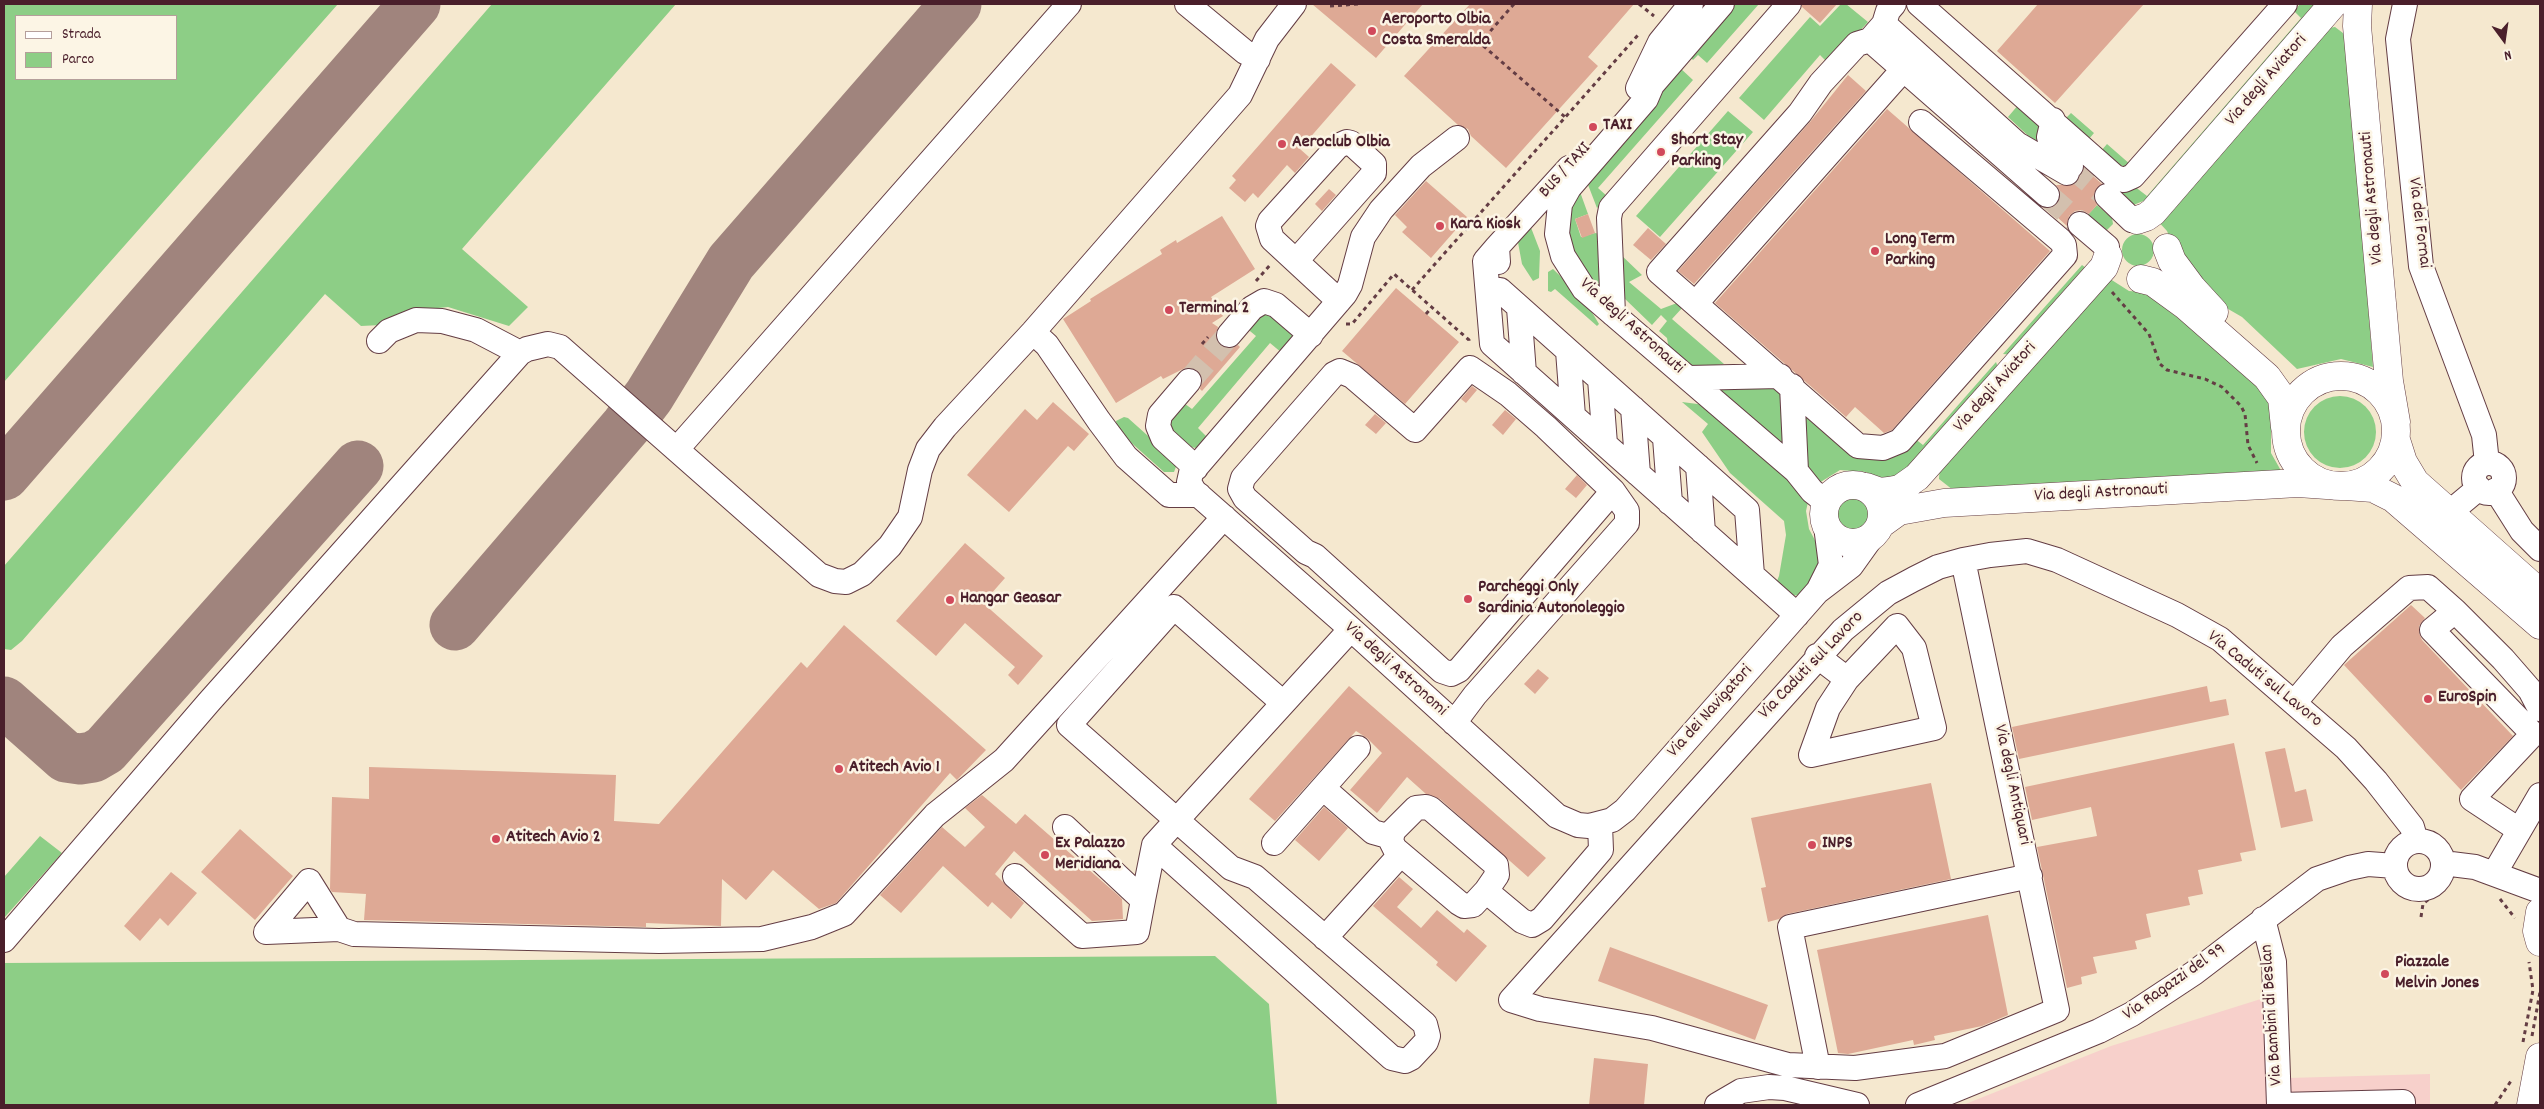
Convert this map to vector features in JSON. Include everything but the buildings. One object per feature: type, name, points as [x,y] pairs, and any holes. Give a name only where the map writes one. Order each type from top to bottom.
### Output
[{"type":"main road","name":"Via degli Aviatori","points":[[2132,221],[2146,217],[2153,212],[2333,4]]},
{"type":"main road","name":"Via degli Astronauti","points":[[2358,4],[2357,26],[2389,381],[2400,456],[2415,482],[2540,592]]},
{"type":"main road","points":[[2132,221],[2154,225],[2165,239],[2167,248],[2172,261],[2192,288],[2212,310],[2264,358],[2297,380],[2308,381],[2345,375],[2364,380],[2378,390],[2389,403],[2396,431],[2391,455],[2382,468],[2371,478],[2358,484],[2335,486],[2313,479],[2301,470],[2292,458],[2285,430],[2282,398],[2266,377],[2186,306],[2153,282],[2132,279],[2116,271],[2104,259],[2114,232],[2132,221]]},
{"type":"main road","points":[[2141,279],[2157,272],[2166,257],[2167,248]]},
{"type":"main road","name":"Via degli Aviatori","points":[[1866,487],[1880,492],[1910,484],[2013,369],[2104,259]]},
{"type":"main road","points":[[2285,430],[2288,412],[2297,397],[2310,384],[2326,377]]},
{"type":"main road","name":"Via degli Astronauti","points":[[1878,528],[1899,511],[1944,503],[2298,483],[2373,488],[2393,498],[2540,625]]},
{"type":"main road","points":[[1856,484],[1866,487],[1873,492],[1881,506],[1878,528],[1869,538],[1852,543],[1836,538],[1826,514],[1838,488],[1856,484]]},
{"type":"main road","points":[[2530,1054],[2531,1105]]},
{"type":"street","points":[[677,449],[1069,4]]},
{"type":"street","points":[[1187,4],[1245,52],[1258,59]]},
{"type":"street","points":[[4,940],[209,702],[520,353],[539,345],[560,347],[819,575],[835,581],[846,582],[862,574],[890,546],[910,518],[920,470],[928,449],[945,427],[1033,332],[1240,95],[1272,32],[1294,4]]},
{"type":"street","name":"BUS / TAXI","points":[[1691,4],[1660,42],[1631,100],[1485,261],[1492,344],[1797,615]]},
{"type":"street","name":"Via degli Astronauti","points":[[1722,4],[1652,85],[1646,99],[1563,197],[1557,223],[1560,244],[1568,266],[1584,289],[1796,471],[1812,491],[1826,514]]},
{"type":"street","points":[[1613,314],[1609,218],[1612,208],[1789,4]]},
{"type":"street","points":[[1919,4],[2119,180],[2129,178],[2285,4]]},
{"type":"street","name":"Via dei Fornai","points":[[2405,4],[2398,39],[2421,266],[2484,435],[2487,463],[2496,465],[2503,473],[2502,483],[2488,489]]},
{"type":"street","points":[[1921,122],[1996,183],[2060,240],[2065,250],[2062,259],[1900,441],[1883,448],[1865,448],[1850,442],[1786,381],[1659,272],[1800,113],[1827,76],[1857,44],[1883,23],[1910,62],[2047,195]]},
{"type":"street","points":[[1910,62],[2017,144],[2069,170],[2051,144],[2049,137],[2053,120]]},
{"type":"street","points":[[1696,303],[1910,62]]},
{"type":"street","points":[[1199,495],[1190,487],[1190,477],[1339,301],[1350,285],[1363,238],[1370,224],[1421,166],[1457,138]]},
{"type":"street","points":[[1296,261],[1374,173],[1374,164],[1351,143],[1347,142],[1338,146],[1270,221],[1268,231],[1272,240],[1339,301]]},
{"type":"street","points":[[2103,199],[2132,221]]},
{"type":"street","points":[[1540,200],[1537,216],[1544,242],[1564,271],[1584,289]]},
{"type":"street","points":[[2080,224],[2104,259]]},
{"type":"street","points":[[1497,247],[1504,355]]},
{"type":"street","points":[[1500,290],[1747,510],[1638,474]]},
{"type":"street","points":[[1229,335],[1252,308],[1264,301],[1276,305],[1311,335]]},
{"type":"street","points":[[379,341],[389,331],[416,320],[442,321],[476,330],[520,353]]},
{"type":"street","points":[[1033,332],[1047,345],[1126,457],[1169,494],[1199,495]]},
{"type":"street","points":[[1986,346],[2013,369]]},
{"type":"street","points":[[1454,723],[1474,695],[1627,523],[1627,511],[1613,491],[1546,426],[1508,394],[1470,368],[1415,430],[1352,376],[1340,371],[1329,379],[1240,483],[1240,489],[1245,498],[1306,552],[1316,556],[1446,674],[1459,670],[1613,491]]},
{"type":"street","points":[[1688,378],[1786,381]]},
{"type":"street","points":[[1189,381],[1160,415],[1158,426],[1163,438],[1196,468]]},
{"type":"street","points":[[1786,381],[1796,471]]},
{"type":"street","points":[[1625,402],[1638,474]]},
{"type":"street","points":[[1625,402],[1638,474]]},
{"type":"street","points":[[1625,402],[1638,474]]},
{"type":"street","points":[[1625,402],[1638,474]]},
{"type":"street","points":[[1625,402],[1638,474]]},
{"type":"street","points":[[1625,402],[1638,474]]},
{"type":"street","points":[[1625,402],[1638,474]]},
{"type":"street","points":[[2449,513],[2488,489],[2522,531],[2540,548]]},
{"type":"street","name":"Via degli Astronomi","points":[[1199,495],[1302,588],[1351,629],[1557,816],[1578,825],[1600,825]]},
{"type":"street","name":"Via dei Navigatori","points":[[1817,592],[1831,565],[1826,514]]},
{"type":"street","points":[[339,929],[354,934],[620,940],[762,939],[812,927],[844,914],[935,815],[1004,760],[1224,518]]},
{"type":"street","name":"Via dei Navigatori","points":[[1600,825],[1612,820],[1625,810],[1817,592],[1851,566],[1878,528]]},
{"type":"street","name":"Via Caduti sul Lavoro","points":[[1818,1067],[1788,1065],[1652,1028],[1540,1009],[1511,1000],[1842,630],[1888,593],[1938,568],[1963,560],[2009,552],[2027,551],[2057,560],[2177,615],[2220,639],[2346,748],[2376,781],[2412,827],[2416,841]]},
{"type":"street","points":[[1302,588],[1307,578],[1306,552]]},
{"type":"street","name":"Via degli Antiquari","points":[[1818,1067],[1854,1068],[1945,1056],[2057,1010],[1963,560]]},
{"type":"street","points":[[2295,702],[2342,646],[2408,588],[2428,587],[2455,611],[2509,666],[2530,690],[2540,709]]},
{"type":"street","points":[[1154,845],[1392,1058],[1405,1061],[1411,1058],[1426,1042],[1428,1036],[1425,1024],[1256,877],[1231,868],[1069,725],[1174,607],[1283,703]]},
{"type":"street","points":[[2455,611],[2432,630],[2536,733],[2472,799],[2519,830]]},
{"type":"street","points":[[1897,626],[1914,648],[1934,728],[1811,755],[1828,708],[1846,679],[1897,626]]},
{"type":"street","points":[[1015,876],[1082,936],[1137,932],[1154,845],[1351,629]]},
{"type":"street","points":[[1818,656],[1846,679]]},
{"type":"street","points":[[1274,843],[1358,748]]},
{"type":"street","points":[[1323,788],[1373,832],[1396,845],[1464,906],[1473,905],[1497,876],[1496,865],[1431,809],[1421,806],[1411,812],[1396,845],[1325,938]]},
{"type":"street","points":[[2501,886],[2519,830],[2540,795]]},
{"type":"street","points":[[1486,891],[1526,924],[1537,923],[1600,850],[1600,825]]},
{"type":"street","points":[[1065,827],[1143,900]]},
{"type":"street","points":[[2446,873],[2441,856],[2431,844],[2416,841],[2403,847],[2398,852],[2395,866],[2396,873],[2406,885],[2420,889],[2434,884],[2442,871],[2446,873],[2475,867],[2529,908],[2532,932]]},
{"type":"street","name":"Via Ragazzi del 99","points":[[1918,1105],[2099,1032],[2132,1014],[2194,973],[2301,890],[2331,873],[2368,864],[2395,866]]},
{"type":"street","points":[[1818,1067],[1790,927],[2030,876]]},
{"type":"street","points":[[2501,886],[2540,891]]},
{"type":"street","name":"Via Bambini di Beslan","points":[[2263,919],[2274,962],[2279,1105],[2403,1102],[2403,1105]]},
{"type":"street","points":[[1717,1105],[1741,1091],[1769,1087],[1785,1088],[1857,1105]]},
{"type":"path","points":[[1330,6],[1359,4]]},
{"type":"path","points":[[1514,4],[1480,43],[1565,117]]},
{"type":"path","points":[[1639,4],[1654,17]]},
{"type":"path","points":[[1649,22],[1660,10]]},
{"type":"path","points":[[1412,290],[1644,28]]},
{"type":"path","points":[[2104,259],[2149,334],[2160,364],[2168,370],[2205,379],[2222,387],[2241,406],[2245,414],[2248,445],[2258,468],[2261,485]]},
{"type":"path","points":[[1426,314],[1432,307]]},
{"type":"path","points":[[2421,917],[2423,904],[2446,873]]},
{"type":"path","points":[[2501,886],[2500,900],[2532,932],[2533,990],[2530,1054]]},
{"type":"path","points":[[2495,1105],[2514,1076]]},
{"type":"shaded area","points":[[2264,998],[2288,1078],[2430,1074],[2430,1105],[1963,1105],[2111,1046]]},
{"type":"green space","points":[[4,4],[338,4],[4,382]]},
{"type":"green space","points":[[492,4],[676,4],[462,249],[528,307],[509,326],[448,307],[419,310],[381,325],[361,326],[325,294],[22,641],[11,650],[4,649],[4,566]]},
{"type":"green space","points":[[1735,4],[1759,4],[1707,63],[1698,55],[1693,60],[1689,56]]},
{"type":"green space","points":[[1841,4],[1846,4],[1868,22],[1829,64],[1820,55],[1764,120],[1739,98],[1810,17],[1820,26]]},
{"type":"green space","points":[[2300,4],[2323,4],[2153,197],[2131,206],[2114,187],[2134,186],[2147,196],[2301,18],[2294,11]]},
{"type":"green space","points":[[2335,27],[2347,36],[2373,367],[2341,359],[2297,369],[2242,317],[2223,306],[2175,250],[2167,231],[2156,219],[2322,29]]},
{"type":"green space","points":[[1679,67],[1693,80],[1598,188],[1608,197],[1597,208],[1585,177]]},
{"type":"green space","points":[[2019,104],[2043,125],[2037,144],[2008,117]]},
{"type":"green space","points":[[1728,111],[1753,132],[1660,237],[1636,216]]},
{"type":"green space","points":[[2071,113],[2094,133],[2089,139],[2065,119]]},
{"type":"green space","points":[[2107,144],[2131,165],[2125,171],[2101,151]]},
{"type":"green space","points":[[1576,187],[1579,189],[1588,214],[1575,219],[1581,237],[1595,233],[1600,234],[1600,282],[1596,286],[1577,265],[1565,232]]},
{"type":"green space","points":[[2097,205],[2112,218],[2113,224],[2105,232],[2084,219]]},
{"type":"green space","points":[[1530,225],[1540,251],[1539,278],[1533,281],[1522,264],[1517,237]]},
{"type":"green space","points":[[2138,234],[2144,235],[2149,239],[2153,244],[2153,256],[2149,261],[2144,265],[2138,266],[2132,265],[2127,261],[2123,256],[2122,250],[2123,244],[2127,239],[2132,235]]},
{"type":"green space","points":[[1619,253],[1642,275],[1629,282],[1661,309],[1677,303],[1683,307],[1672,319],[1724,364],[1691,368],[1688,365],[1689,363],[1671,348],[1669,350],[1667,338],[1659,331],[1667,321],[1661,315],[1652,325],[1623,297]]},
{"type":"green space","points":[[2082,265],[2090,271],[2017,355],[2003,354]]},
{"type":"green space","points":[[1553,269],[1584,299],[1599,324],[1597,326],[1555,289],[1551,292],[1548,291],[1548,272]]},
{"type":"green space","points":[[2107,277],[2129,291],[2144,292],[2232,359],[2263,391],[2271,409],[2271,453],[2284,476],[1953,490],[1939,479],[1940,462]]},
{"type":"green space","points":[[1268,311],[1293,333],[1294,337],[1282,353],[1270,343],[1198,428],[1208,438],[1197,448],[1189,447],[1170,430],[1169,414],[1181,401],[1192,409],[1256,336],[1245,327]]},
{"type":"green space","points":[[1996,362],[2000,373],[1914,471],[1886,483],[1866,472],[1840,470],[1819,483],[1801,460],[1803,413],[1848,452],[1914,438],[1923,445]]},
{"type":"green space","points":[[1718,386],[1725,387],[1725,390],[1748,389],[1749,386],[1772,386],[1787,399],[1790,452],[1718,394]]},
{"type":"green space","points":[[2340,396],[2360,402],[2370,412],[2376,432],[2370,452],[2360,462],[2340,468],[2320,462],[2310,452],[2304,432],[2310,412],[2320,402]]},
{"type":"green space","points":[[1682,402],[1705,405],[1802,488],[1808,502],[1806,511],[1809,529],[1818,546],[1823,566],[1799,595],[1783,597],[1774,588],[1779,576],[1786,535],[1784,521],[1730,473],[1702,432],[1708,424]]},
{"type":"green space","points":[[1124,417],[1128,418],[1175,460],[1177,464],[1174,472],[1164,472],[1117,430],[1116,421]]},
{"type":"green space","points":[[1852,498],[1858,499],[1863,503],[1867,508],[1867,520],[1863,525],[1858,529],[1852,530],[1846,529],[1841,525],[1837,520],[1836,514],[1837,508],[1841,503],[1846,499]]},
{"type":"green space","points":[[40,836],[62,853],[4,918],[4,877]]},
{"type":"green space","points":[[1215,956],[1269,1004],[1277,1105],[4,1105],[4,963]]},
{"type":"taxiway","points":[[4,475],[415,4]]},
{"type":"taxiway","points":[[455,625],[626,426],[649,396],[731,262],[956,4]]},
{"type":"taxiway","points":[[4,702],[66,757],[80,759],[93,757],[105,750],[358,466]]},
{"type":"tunnel","points":[[2071,166],[2107,196]]},
{"type":"tunnel","points":[[2047,195],[2080,224]]},
{"type":"tunnel","points":[[1189,381],[1229,335]]},
{"type":"place","name":"Aeroporto Olbia Costa Smeralda","points":[[1372,31]]},
{"type":"place","name":"TAXI","points":[[1593,127]]},
{"type":"place","name":"Aeroclub Olbia","points":[[1282,144]]},
{"type":"place","name":"Short Stay Parking","points":[[1661,152]]},
{"type":"place","name":"Kara Kiosk","points":[[1440,226]]},
{"type":"place","name":"Long Term Parking","points":[[1875,251]]},
{"type":"place","name":"Terminal 2","points":[[1169,310]]},
{"type":"place","name":"Parcheggi Only Sardinia Autonoleggio","points":[[1468,599]]},
{"type":"place","name":"Hangar Geasar","points":[[950,600]]},
{"type":"place","name":"EuroSpin","points":[[2428,699]]},
{"type":"place","name":"Atitech Avio 1","points":[[839,769]]},
{"type":"place","name":"Atitech Avio 2","points":[[496,839]]},
{"type":"place","name":"INPS","points":[[1812,845]]},
{"type":"place","name":"Ex Palazzo Meridiana","points":[[1045,855]]},
{"type":"place","name":"Piazzale Melvin Jones","points":[[2385,974]]}]
